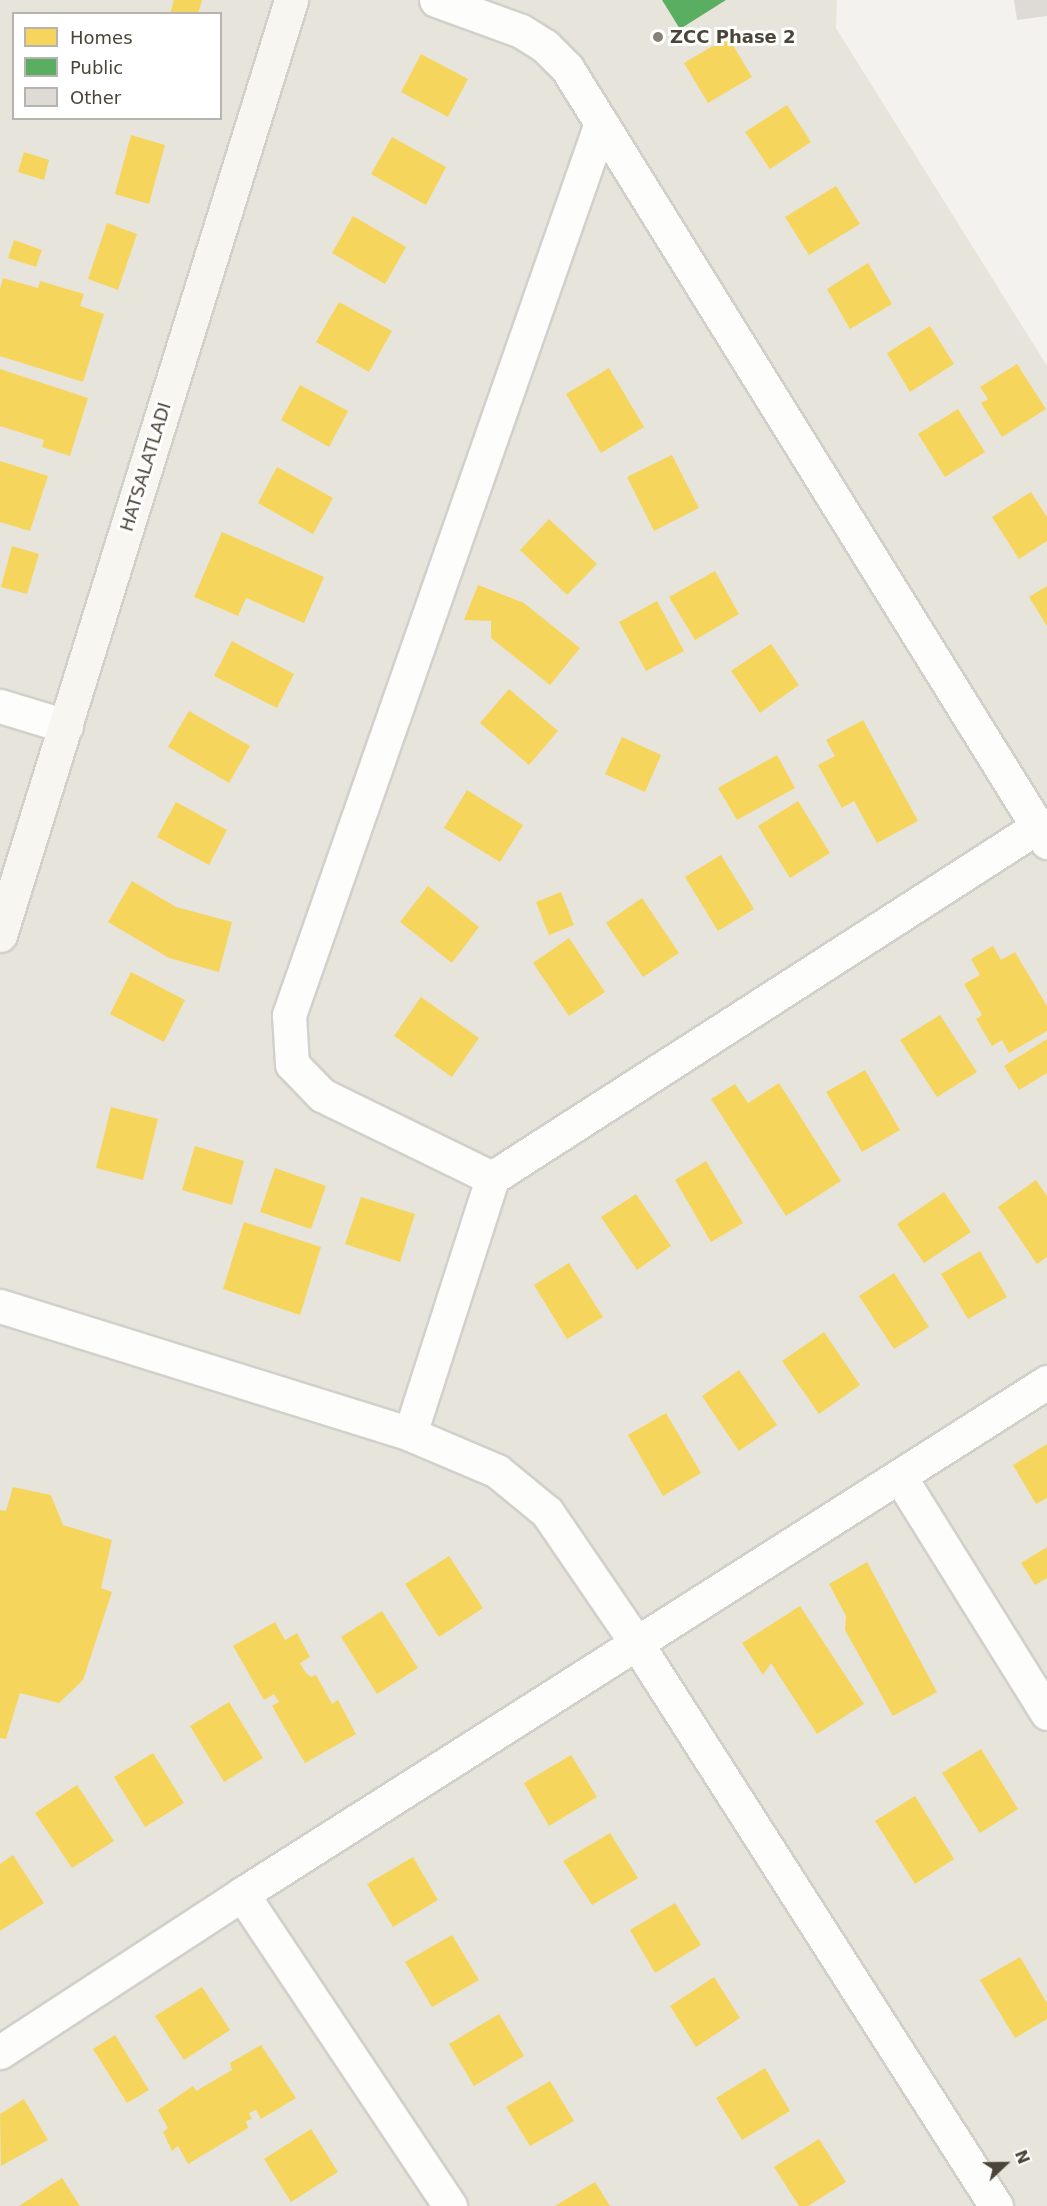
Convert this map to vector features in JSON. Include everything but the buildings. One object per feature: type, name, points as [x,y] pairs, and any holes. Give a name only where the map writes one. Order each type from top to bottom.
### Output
[{"type":"street","name":"HATSALATLADI","points":[[0,935],[291,0]]},
{"type":"street","points":[[410,1434],[492,1178],[1042,834],[567,68],[545,46],[521,31],[436,0]]},
{"type":"street","points":[[492,1178],[322,1095],[292,1064],[289,1015],[601,123]]},
{"type":"street","points":[[0,706],[66,726]]},
{"type":"street","points":[[0,1306],[410,1434],[496,1471],[547,1512],[637,1644],[996,2206]]},
{"type":"street","points":[[0,2052],[242,1894],[1047,1382]]},
{"type":"street","points":[[900,1477],[1047,1713]]},
{"type":"street","points":[[242,1894],[450,2206]]},
{"type":"shaded area","points":[[0,0],[837,0],[836,28],[1047,366],[1047,2206],[0,2206]]},
{"type":"place","name":"ZCC Phase 2","points":[[658,37]]}]
